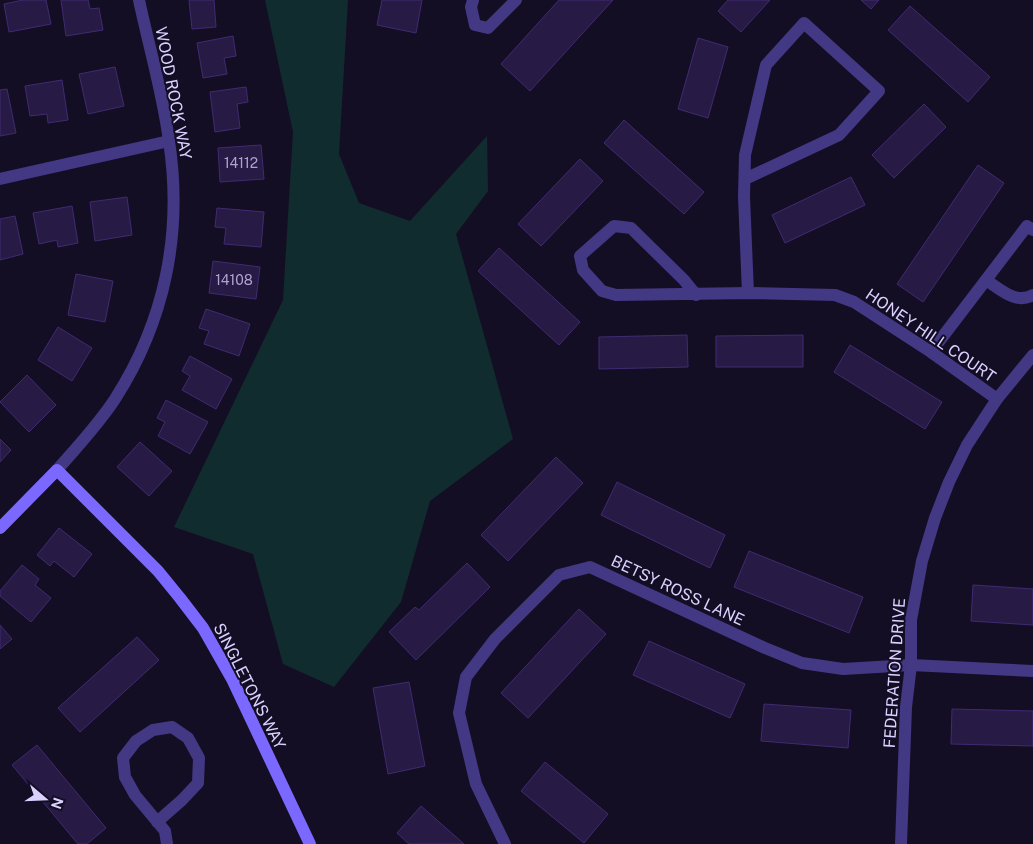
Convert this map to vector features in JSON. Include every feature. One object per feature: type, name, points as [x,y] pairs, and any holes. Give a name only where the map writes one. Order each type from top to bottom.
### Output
[{"type":"street","name":"WOOD ROCK WAY","points":[[0,528],[90,433],[114,400],[137,361],[154,320],[167,277],[173,232],[174,188],[169,141],[139,0]]},
{"type":"street","points":[[472,0],[471,7],[475,25],[488,28],[516,0]]},
{"type":"street","points":[[745,179],[839,135],[879,91],[804,23],[766,65],[745,155],[745,179],[748,293]]},
{"type":"street","points":[[0,179],[169,141]]},
{"type":"street","name":"HONEY HILL COURT","points":[[696,295],[684,280],[631,228],[614,226],[580,256],[583,270],[602,291],[616,295],[696,295],[748,293],[835,295],[854,302],[931,352],[997,399]]},
{"type":"street","points":[[931,352],[1027,226],[1033,230]]},
{"type":"street","points":[[986,280],[1015,299],[1033,296]]},
{"type":"street","name":"FEDERATION DRIVE","points":[[901,844],[906,707],[911,666],[911,620],[922,561],[935,518],[949,482],[967,445],[997,399],[1033,355]]},
{"type":"street","name":"SINGLETONS WAY","points":[[57,470],[158,571],[203,628],[232,679],[310,844]]},
{"type":"street","name":"BETSY ROSS LANE","points":[[505,844],[476,784],[459,713],[466,677],[495,639],[559,575],[590,568],[764,648],[802,663],[842,669],[911,666],[1033,671]]},
{"type":"street","points":[[157,822],[198,783],[200,758],[188,738],[172,727],[153,730],[136,741],[123,758],[125,778],[135,795],[157,822],[165,831],[167,844]]},
{"type":"green space","points":[[265,0],[348,0],[339,154],[359,203],[410,221],[487,136],[488,191],[456,234],[513,439],[430,501],[401,602],[334,687],[283,664],[253,554],[174,527],[283,300],[293,132]]},
{"type":"building","points":[[23,0],[46,0],[51,24],[9,32],[4,4]]},
{"type":"building","points":[[61,0],[88,0],[90,9],[99,8],[103,30],[66,36]]},
{"type":"building","points":[[189,0],[214,0],[216,27],[192,29]]},
{"type":"building","points":[[382,0],[422,0],[416,33],[377,25]]},
{"type":"building","points":[[559,0],[613,0],[530,91],[501,64]]},
{"type":"building","points":[[728,0],[770,0],[741,32],[718,11]]},
{"type":"building","points":[[861,0],[879,0],[871,9]]},
{"type":"building","points":[[910,6],[990,77],[968,102],[888,30]]},
{"type":"building","points":[[233,36],[236,56],[224,58],[227,74],[203,78],[197,43]]},
{"type":"building","points":[[698,38],[728,47],[708,118],[678,109]]},
{"type":"building","points":[[115,67],[124,106],[88,114],[79,74]]},
{"type":"building","points":[[62,80],[68,120],[48,123],[47,114],[30,116],[25,86]]},
{"type":"building","points":[[246,87],[248,102],[237,104],[240,128],[215,132],[210,92]]},
{"type":"building","points":[[7,89],[16,133],[0,136],[0,90]]},
{"type":"building","points":[[924,104],[946,127],[894,178],[872,155]]},
{"type":"building","points":[[624,120],[704,192],[684,214],[604,143]]},
{"type":"building","points":[[261,145],[264,179],[220,182],[218,148]]},
{"type":"building","points":[[580,159],[603,181],[541,246],[518,224]]},
{"type":"building","points":[[978,165],[1004,183],[923,302],[897,284]]},
{"type":"building","points":[[851,177],[865,205],[785,243],[772,215]]},
{"type":"building","points":[[127,197],[132,235],[95,241],[90,202]]},
{"type":"building","points":[[72,206],[78,243],[58,247],[57,240],[39,244],[33,213]]},
{"type":"building","points":[[217,208],[264,212],[261,247],[224,244],[226,228],[215,227]]},
{"type":"building","points":[[15,216],[23,254],[0,260],[0,219]]},
{"type":"building","points":[[499,248],[580,322],[559,345],[478,271]]},
{"type":"building","points":[[213,261],[260,267],[256,299],[209,293]]},
{"type":"building","points":[[76,274],[113,281],[105,322],[68,315]]},
{"type":"building","points":[[206,309],[250,324],[239,356],[204,344],[209,331],[199,328]]},
{"type":"building","points":[[58,327],[92,348],[72,381],[38,360]]},
{"type":"building","points":[[687,335],[688,367],[599,369],[599,337]]},
{"type":"building","points":[[803,335],[803,367],[716,367],[716,336]]},
{"type":"building","points":[[850,345],[942,402],[925,429],[834,372]]},
{"type":"building","points":[[190,356],[232,379],[216,409],[182,390],[190,376],[182,371]]},
{"type":"building","points":[[27,375],[56,405],[29,432],[0,402]]},
{"type":"building","points":[[166,400],[208,422],[190,454],[158,436],[165,422],[157,418]]},
{"type":"building","points":[[0,439],[11,450],[0,462]]},
{"type":"building","points":[[140,442],[172,471],[149,496],[117,467]]},
{"type":"building","points":[[556,457],[583,483],[508,561],[481,535]]},
{"type":"building","points":[[617,482],[725,535],[710,568],[601,515]]},
{"type":"building","points":[[59,528],[92,554],[74,577],[54,561],[50,566],[37,555]]},
{"type":"building","points":[[749,551],[863,597],[849,633],[734,587]]},
{"type":"building","points":[[467,563],[490,587],[416,660],[389,632],[415,607],[419,610]]},
{"type":"building","points":[[22,565],[39,579],[35,585],[51,598],[31,622],[0,596],[0,591]]},
{"type":"building","points":[[973,585],[1033,589],[1033,625],[971,621]]},
{"type":"building","points":[[579,609],[606,634],[528,718],[501,693]]},
{"type":"building","points":[[0,625],[12,639],[0,649]]},
{"type":"building","points":[[137,637],[159,660],[80,732],[58,708]]},
{"type":"building","points":[[649,641],[745,684],[730,718],[633,675]]},
{"type":"building","points":[[409,682],[425,766],[388,774],[373,688]]},
{"type":"building","points":[[764,704],[851,710],[848,748],[761,741]]},
{"type":"building","points":[[952,709],[1033,711],[1033,746],[951,744]]},
{"type":"building","points":[[37,745],[106,828],[87,844],[78,844],[12,765]]},
{"type":"building","points":[[545,762],[608,814],[584,843],[521,791]]},
{"type":"building","points":[[421,806],[464,844],[409,844],[397,833]]}]
